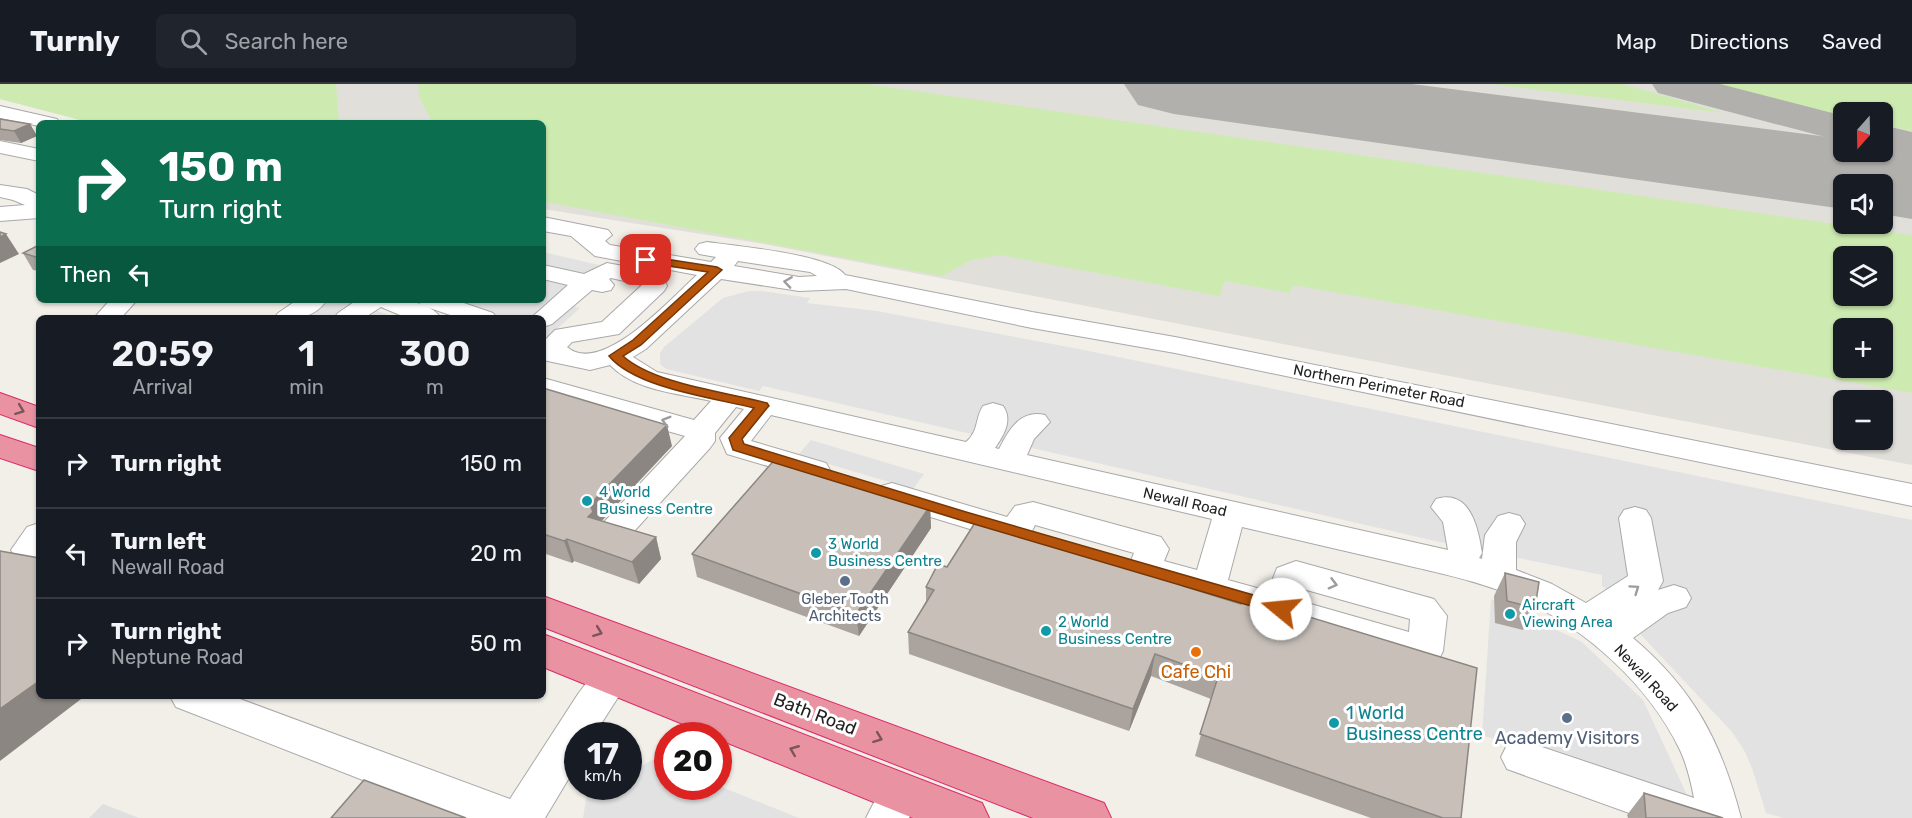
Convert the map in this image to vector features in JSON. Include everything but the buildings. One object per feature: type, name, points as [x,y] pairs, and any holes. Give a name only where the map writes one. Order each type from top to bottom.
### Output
[{"type":"highway","points":[[0,403],[36,417]]},
{"type":"highway","points":[[0,446],[36,459]]},
{"type":"highway","name":"Bath Road","points":[[546,612],[1088,818]]},
{"type":"highway","points":[[546,651],[612,677],[894,805],[966,818]]},
{"type":"street","points":[[0,112],[36,120]]},
{"type":"street","points":[[0,147],[36,154]]},
{"type":"street","points":[[1,191],[30,179]]},
{"type":"street","points":[[1,191],[19,194],[36,202]]},
{"type":"street","points":[[0,214],[36,211]]},
{"type":"street","name":"Northern Perimeter Road","points":[[546,225],[580,233],[735,252],[817,266],[846,282]]},
{"type":"street","name":"Northern Perimeter Road","points":[[580,233],[603,251],[799,284],[846,282],[1032,320],[1175,345],[1912,495]]},
{"type":"street","points":[[546,272],[592,278],[623,291],[600,314],[571,321],[553,347],[590,362],[616,356],[637,343],[735,252]]},
{"type":"street","points":[[545,315],[553,299],[592,278]]},
{"type":"street","points":[[109,315],[121,303]]},
{"type":"street","points":[[292,315],[310,303]]},
{"type":"street","points":[[352,315],[370,303]]},
{"type":"street","points":[[394,303],[421,315]]},
{"type":"street","points":[[439,303],[475,315]]},
{"type":"street","name":"Newall Road","points":[[616,356],[627,367],[648,378],[1457,565],[1539,592],[1596,628],[1649,677],[1678,711],[1698,746],[1710,775],[1720,818]]},
{"type":"street","points":[[546,388],[700,431]]},
{"type":"street","points":[[616,530],[700,441],[700,431],[729,398]]},
{"type":"street","points":[[763,406],[735,438],[738,447],[1281,609],[1289,577],[1296,574],[1422,609]]},
{"type":"street","points":[[971,453],[986,443],[994,425],[993,412]]},
{"type":"street","points":[[1009,462],[1020,437],[1027,427],[1035,422]]},
{"type":"street","points":[[1447,507],[1453,511],[1462,528],[1466,553],[1457,565]]},
{"type":"street","points":[[1209,587],[1230,512]]},
{"type":"street","points":[[1596,628],[1614,604],[1646,581],[1635,518]]},
{"type":"street","points":[[1500,579],[1499,547],[1502,530],[1509,524]]},
{"type":"street","points":[[36,539],[28,550],[36,554]]},
{"type":"street","points":[[1596,628],[1674,598]]},
{"type":"street","points":[[522,818],[612,677]]},
{"type":"street","points":[[197,699],[509,818]]},
{"type":"street","points":[[1521,757],[1697,818]]},
{"type":"shaded area","points":[[0,84],[1912,84],[1912,465],[1834,450],[1893,450],[1893,390],[1833,390],[1833,450],[764,244],[546,209],[546,120],[80,120],[0,99]]},
{"type":"shaded area","points":[[546,253],[599,265],[556,302],[580,308],[548,337],[546,336],[546,315],[464,315],[430,303],[546,303]]},
{"type":"shaded area","points":[[749,291],[810,298],[807,303],[877,311],[1079,349],[1912,520],[1912,818],[1783,818],[1766,813],[1752,768],[1732,732],[1629,622],[1636,612],[1602,586],[1602,575],[1444,543],[763,386],[759,391],[666,369],[660,364],[660,353],[664,347],[718,302],[723,298]]},
{"type":"shaded area","points":[[324,303],[358,303],[388,315],[306,315]]},
{"type":"shaded area","points":[[811,440],[924,474],[913,489],[798,455]]},
{"type":"shaded area","name":"Academy Visitors","points":[[1491,599],[1582,642],[1643,700],[1693,808],[1482,735]]},
{"type":"shaded area","points":[[654,759],[654,800],[732,800],[732,791],[799,818],[583,818],[586,800],[642,800],[642,766]]},
{"type":"shaded area","points":[[103,804],[139,818],[89,818]]},
{"type":"green space","points":[[0,84],[336,84],[339,120],[80,120],[0,99]]},
{"type":"green space","points":[[418,84],[867,84],[1833,224],[1833,234],[1893,232],[1912,235],[1912,393],[1293,285],[1290,293],[1224,281],[1220,296],[1000,255],[969,261],[942,276],[546,202],[546,120],[431,120],[420,99]]},
{"type":"green space","points":[[1490,84],[1623,84],[1724,113]]},
{"type":"green space","points":[[1711,84],[1912,84],[1912,131],[1893,127],[1893,102],[1833,102],[1833,114]]},
{"type":"taxiway","points":[[1672,84],[1833,126]]},
{"type":"taxiway","points":[[1893,141],[1912,146]]},
{"type":"runway","points":[[1174,84],[1912,183]]},
{"type":"place","name":"4 World Business Centre","points":[[587,501]]},
{"type":"place","name":"3 World Business Centre","points":[[816,553]]},
{"type":"place","name":"Gleber Tooth Architects","points":[[845,581]]},
{"type":"place","name":"Aircraft Viewing Area","points":[[1510,614]]},
{"type":"place","name":"2 World Business Centre","points":[[1046,631]]},
{"type":"place","name":"Cafe Chi","points":[[1196,652]]},
{"type":"place","name":"Academy Visitors","points":[[1567,718]]},
{"type":"place","name":"1 World Business Centre","points":[[1334,723]]},
{"type":"route","points":[[646,260],[717,270],[637,343],[616,356],[627,367],[648,378],[763,406],[735,438],[738,447],[962,516],[1281,609]]}]
